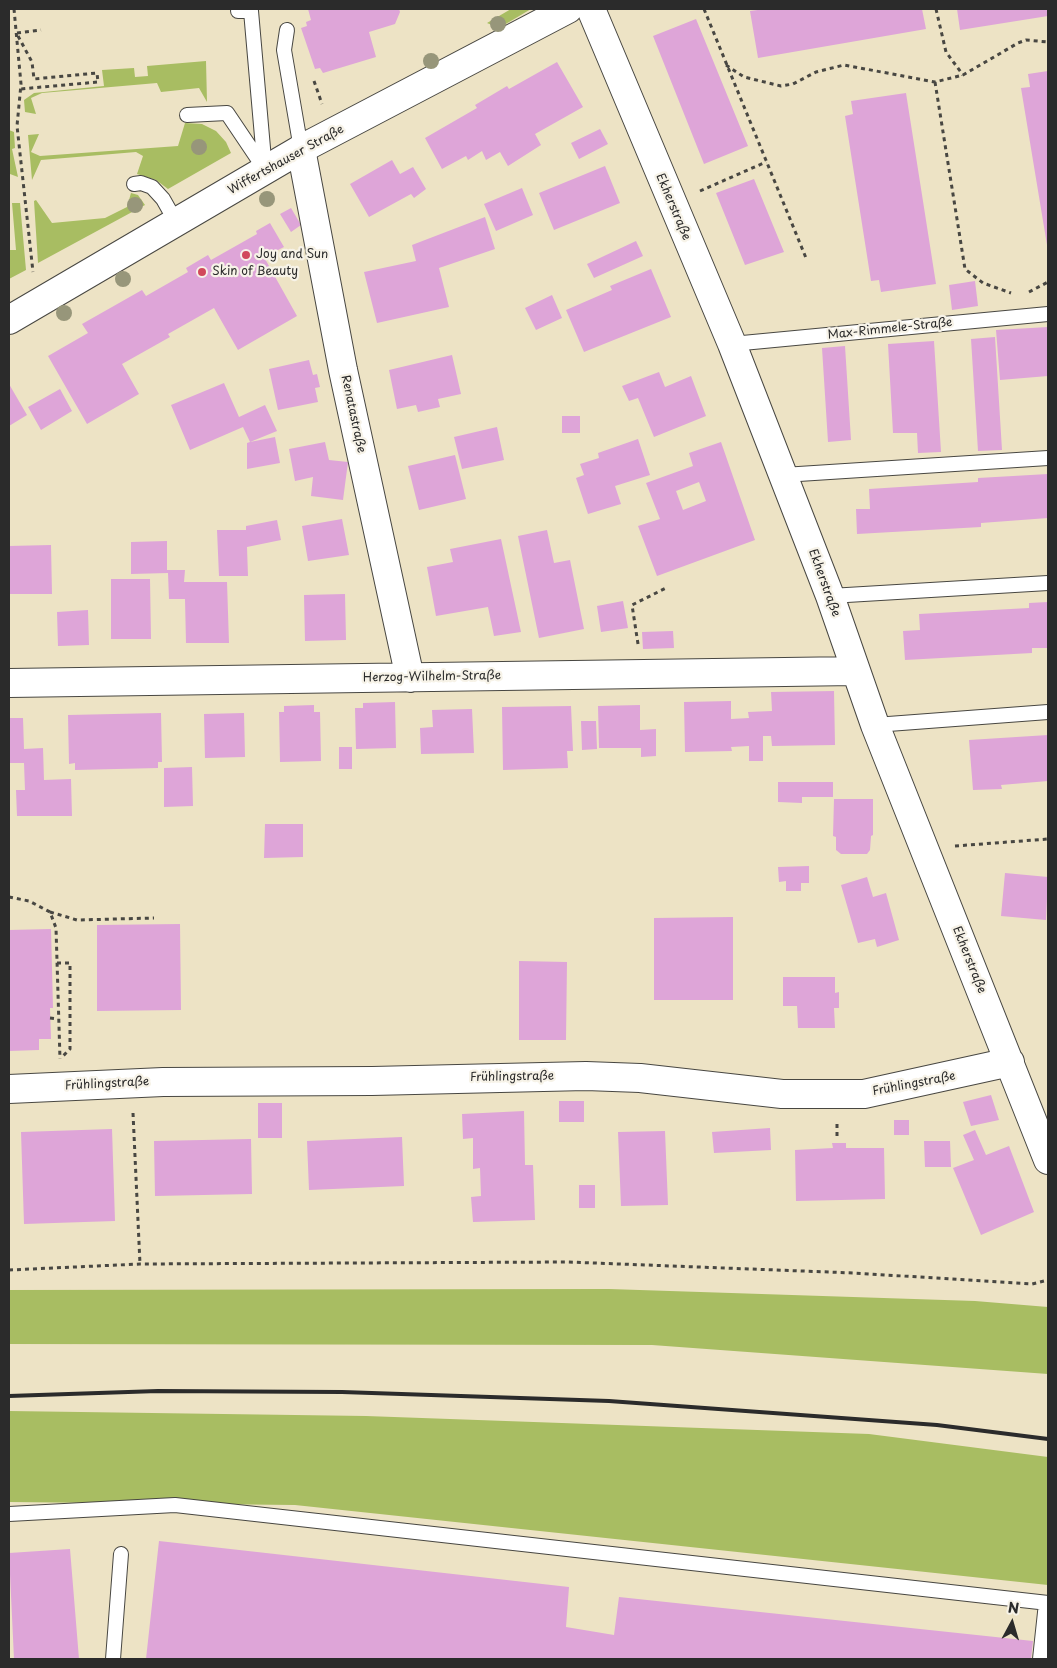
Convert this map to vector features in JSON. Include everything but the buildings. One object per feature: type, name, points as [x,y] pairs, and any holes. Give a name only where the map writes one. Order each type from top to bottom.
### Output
[{"type":"street","name":"Wiffertshauser Straße","points":[[9,320],[301,149],[568,9]]},
{"type":"street","name":"Ekherstraße","points":[[591,9],[732,344],[830,596],[875,725],[1048,1160]]},
{"type":"street","name":"Renatastraße","points":[[301,149],[343,370],[410,678]]},
{"type":"street","name":"Herzog-Wilhelm-Straße","points":[[9,683],[855,671]]},
{"type":"street","name":"Frühlingstraße","points":[[9,1089],[131,1083],[372,1081],[586,1076],[640,1078],[782,1094],[864,1094],[1010,1062]]},
{"type":"lane","points":[[238,11],[251,10],[265,171]]},
{"type":"lane","points":[[287,30],[284,50],[301,149]]},
{"type":"lane","points":[[187,115],[227,112],[265,171]]},
{"type":"lane","points":[[134,184],[141,183],[152,188],[163,199],[176,222]]},
{"type":"lane","name":"Max-Rimmele-Straße","points":[[732,344],[1048,314]]},
{"type":"lane","points":[[783,475],[1048,458]]},
{"type":"lane","points":[[830,596],[1048,583]]},
{"type":"lane","points":[[875,725],[1048,712]]},
{"type":"lane","points":[[9,1514],[175,1505],[1047,1603],[1040,1659]]},
{"type":"lane","points":[[113,1659],[121,1554]]},
{"type":"path","points":[[14,9],[20,89],[17,126],[29,234],[34,306]]},
{"type":"path","points":[[704,9],[806,258]]},
{"type":"path","points":[[936,9],[946,52],[963,75]]},
{"type":"path","points":[[17,33],[41,30]]},
{"type":"path","points":[[17,33],[32,62],[34,79],[97,73],[98,82],[20,89]]},
{"type":"path","points":[[726,65],[744,77],[781,86],[793,84],[816,72],[844,65],[935,82],[963,75],[1026,40],[1048,42]]},
{"type":"path","points":[[935,82],[965,269],[983,282],[1011,293],[1019,293]]},
{"type":"path","points":[[672,203],[766,162]]},
{"type":"path","points":[[1027,293],[1048,282]]},
{"type":"path","points":[[642,674],[632,605],[668,587]]},
{"type":"path","points":[[925,848],[1048,839]]},
{"type":"path","points":[[9,897],[29,901],[50,912],[77,920],[154,918]]},
{"type":"path","points":[[50,912],[56,928],[58,1042]]},
{"type":"path","points":[[57,963],[70,963],[70,1049],[60,1060]]},
{"type":"path","points":[[50,1018],[58,1018]]},
{"type":"path","points":[[131,1083],[140,1264]]},
{"type":"path","points":[[9,1270],[140,1264],[568,1262],[854,1273],[1032,1284],[1048,1280]]},
{"type":"green space","points":[[511,9],[531,9],[499,28],[487,23]]},
{"type":"green space","points":[[206,61],[207,102],[199,88],[161,92],[157,83],[42,93],[31,98],[36,114],[25,112],[24,100],[34,93],[104,86],[102,70],[134,68],[135,77],[148,76],[147,66]]},
{"type":"green space","points":[[185,123],[202,124],[216,131],[226,142],[231,153],[168,189],[156,180],[137,174],[143,156],[136,152],[41,160],[32,180],[28,135],[39,134],[31,152],[40,156],[178,146]]},
{"type":"green space","points":[[9,130],[14,132],[15,148],[12,149],[18,177],[10,174]]},
{"type":"green space","points":[[131,193],[138,195],[145,205],[38,263],[34,201],[36,200],[52,223],[105,218],[127,207]]},
{"type":"green space","points":[[12,203],[20,203],[26,270],[9,279],[9,250],[16,250]]},
{"type":"green space","points":[[609,1289],[975,1301],[1048,1307],[1048,1374],[652,1345],[9,1344],[9,1290]]},
{"type":"green space","points":[[9,1411],[366,1416],[869,1434],[1048,1457],[1048,1585],[295,1505],[9,1502]]},
{"type":"railway","points":[[9,1396],[158,1391],[342,1392],[609,1401],[937,1425],[1048,1439]]},
{"type":"place","name":"Joy and Sun","points":[[246,255]]},
{"type":"place","name":"Skin of Beauty","points":[[202,272]]}]
